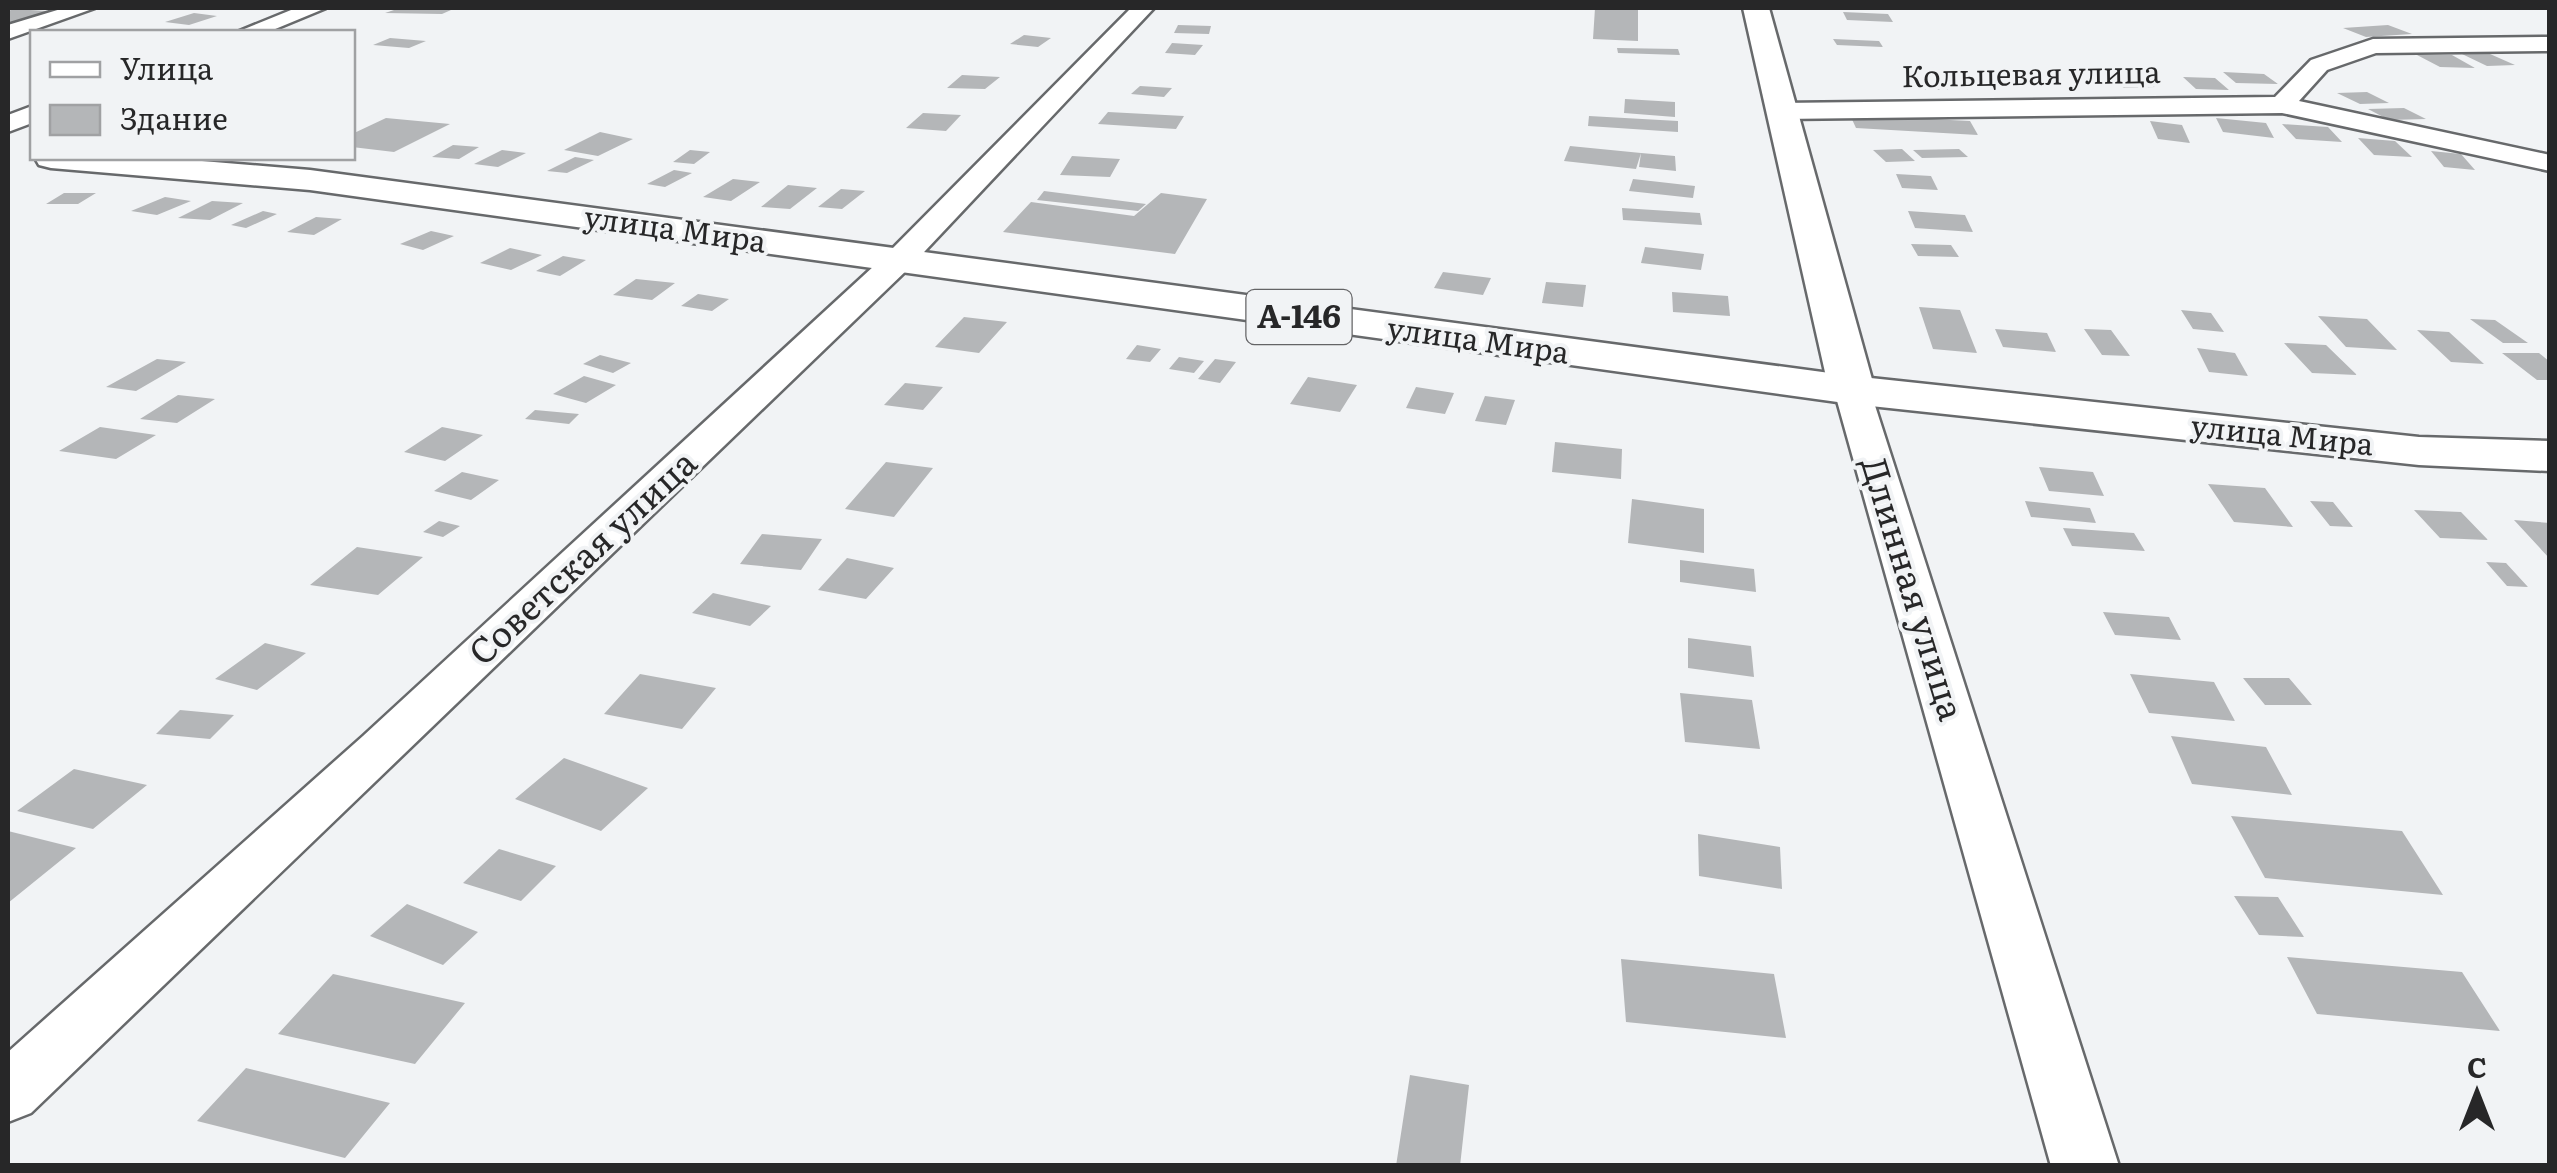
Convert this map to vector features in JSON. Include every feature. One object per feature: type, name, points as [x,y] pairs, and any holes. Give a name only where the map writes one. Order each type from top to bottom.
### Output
[{"type":"main road","name":"Длинная улица","points":[[1756,8],[1852,390]]},
{"type":"main road","name":"улица Мира","points":[[75,160],[310,180],[1852,390],[2418,451],[2550,456]]},
{"type":"street","points":[[8,32],[84,8]]},
{"type":"street","points":[[240,8],[309,10]]},
{"type":"street","name":"Советская улица","points":[[8,1094],[396,736],[898,261],[1144,8]]},
{"type":"street","points":[[254,30],[309,10]]},
{"type":"street","points":[[2282,105],[2319,66],[2372,46],[2550,44]]},
{"type":"street","name":"Кольцевая улица","points":[[1780,111],[2282,105],[2550,163]]},
{"type":"street","name":"Длинная улица","points":[[1852,390],[2086,1166]]},
{"type":"building","points":[[400,8],[451,10],[442,14],[385,13]]},
{"type":"building","points":[[1595,8],[1638,8],[1638,41],[1593,39]]},
{"type":"building","points":[[8,11],[47,12],[8,25]]},
{"type":"building","points":[[1843,12],[1888,14],[1893,22],[1847,20]]},
{"type":"building","points":[[194,13],[217,16],[189,25],[165,22]]},
{"type":"building","points":[[1178,25],[1211,26],[1209,34],[1174,33]]},
{"type":"building","points":[[2388,25],[2412,34],[2366,37],[2343,28]]},
{"type":"building","points":[[1024,35],[1051,38],[1038,47],[1010,44]]},
{"type":"building","points":[[390,38],[426,41],[409,48],[373,45]]},
{"type":"building","points":[[1833,39],[1879,41],[1883,47],[1837,45]]},
{"type":"building","points":[[1172,43],[1203,45],[1195,55],[1165,53]]},
{"type":"building","points":[[1617,48],[1678,49],[1680,55],[1618,53]]},
{"type":"building","points":[[2462,54],[2490,54],[2515,65],[2487,66]]},
{"type":"building","points":[[2417,55],[2452,55],[2475,68],[2440,67]]},
{"type":"building","points":[[2223,72],[2264,74],[2278,84],[2236,83]]},
{"type":"building","points":[[962,75],[1000,77],[985,89],[947,88]]},
{"type":"building","points":[[2137,76],[2155,87],[2124,88],[2107,77]]},
{"type":"building","points":[[2183,77],[2215,78],[2229,90],[2196,89]]},
{"type":"building","points":[[1911,81],[1950,82],[1958,90],[1919,90]]},
{"type":"building","points":[[1140,86],[1172,88],[1164,97],[1131,94]]},
{"type":"building","points":[[2367,92],[2389,103],[2360,104],[2337,93]]},
{"type":"building","points":[[1625,99],[1675,102],[1675,117],[1624,113]]},
{"type":"building","points":[[2404,108],[2426,119],[2389,120],[2368,109]]},
{"type":"building","points":[[1108,112],[1184,116],[1176,129],[1098,124]]},
{"type":"building","points":[[923,113],[961,115],[946,131],[906,128]]},
{"type":"building","points":[[1850,115],[1970,121],[1978,135],[1856,128]]},
{"type":"building","points":[[1589,116],[1678,121],[1678,132],[1588,126]]},
{"type":"building","points":[[386,118],[450,124],[394,152],[355,147],[355,133]]},
{"type":"building","points":[[2216,118],[2266,123],[2274,138],[2223,132]]},
{"type":"building","points":[[2150,121],[2182,125],[2190,143],[2158,139]]},
{"type":"building","points":[[2282,124],[2328,127],[2342,142],[2296,139]]},
{"type":"building","points":[[600,132],[633,139],[598,156],[564,150]]},
{"type":"building","points":[[2358,138],[2395,141],[2412,157],[2374,155]]},
{"type":"building","points":[[453,145],[479,147],[459,159],[432,157]]},
{"type":"building","points":[[1570,146],[1641,153],[1636,169],[1564,161]]},
{"type":"building","points":[[1902,149],[1915,161],[1886,162],[1873,150]]},
{"type":"building","points":[[1959,149],[1968,157],[1922,158],[1913,150]]},
{"type":"building","points":[[502,150],[526,153],[498,167],[474,164]]},
{"type":"building","points":[[690,150],[710,152],[694,164],[673,162]]},
{"type":"building","points":[[2431,151],[2461,154],[2475,170],[2444,167]]},
{"type":"building","points":[[1641,153],[1675,156],[1676,171],[1639,167]]},
{"type":"building","points":[[1072,156],[1120,159],[1110,177],[1060,175]]},
{"type":"building","points":[[575,157],[594,160],[567,173],[547,171]]},
{"type":"building","points":[[674,170],[692,173],[665,187],[647,184]]},
{"type":"building","points":[[1896,174],[1931,176],[1938,190],[1902,188]]},
{"type":"building","points":[[733,179],[760,182],[731,201],[703,197]]},
{"type":"building","points":[[1633,179],[1695,186],[1693,198],[1629,191]]},
{"type":"building","points":[[788,185],[817,188],[790,209],[761,207]]},
{"type":"building","points":[[841,189],[865,191],[842,209],[818,207]]},
{"type":"building","points":[[1044,191],[1146,204],[1138,211],[1037,200]]},
{"type":"building","points":[[64,193],[96,193],[78,204],[46,204]]},
{"type":"building","points":[[1161,193],[1207,199],[1175,254],[1003,232],[1031,202],[1134,216]]},
{"type":"building","points":[[165,197],[191,201],[157,215],[131,211]]},
{"type":"building","points":[[212,201],[243,203],[210,220],[178,218]]},
{"type":"building","points":[[1622,208],[1700,213],[1702,225],[1623,220]]},
{"type":"building","points":[[263,211],[277,214],[246,228],[231,225]]},
{"type":"building","points":[[1908,211],[1965,215],[1973,232],[1915,228]]},
{"type":"building","points":[[316,217],[342,219],[314,235],[287,232]]},
{"type":"building","points":[[431,231],[454,236],[423,250],[400,244]]},
{"type":"building","points":[[1911,244],[1951,245],[1959,257],[1918,256]]},
{"type":"building","points":[[1645,247],[1704,254],[1701,270],[1641,263]]},
{"type":"building","points":[[510,248],[542,255],[511,270],[480,263]]},
{"type":"building","points":[[563,256],[586,260],[560,276],[536,271]]},
{"type":"building","points":[[1443,272],[1491,278],[1483,295],[1434,288]]},
{"type":"building","points":[[636,279],[675,283],[652,300],[613,295]]},
{"type":"building","points":[[1546,282],[1586,285],[1583,307],[1542,303]]},
{"type":"building","points":[[1672,292],[1728,296],[1730,316],[1673,312]]},
{"type":"building","points":[[698,294],[729,299],[712,311],[681,306]]},
{"type":"building","points":[[1919,307],[1960,310],[1977,353],[1933,349]]},
{"type":"building","points":[[2181,310],[2211,313],[2224,332],[2193,329]]},
{"type":"building","points":[[2318,316],[2367,319],[2397,350],[2346,347]]},
{"type":"building","points":[[964,317],[1007,322],[979,353],[935,347]]},
{"type":"building","points":[[2470,319],[2495,320],[2528,343],[2503,343]]},
{"type":"building","points":[[1995,329],[2047,333],[2056,352],[2003,347]]},
{"type":"building","points":[[2084,329],[2111,330],[2130,356],[2102,355]]},
{"type":"building","points":[[2417,330],[2449,332],[2484,364],[2451,362]]},
{"type":"building","points":[[2284,343],[2326,345],[2357,375],[2312,373]]},
{"type":"building","points":[[1137,345],[1161,349],[1150,362],[1126,359]]},
{"type":"building","points":[[2197,348],[2235,353],[2248,376],[2209,372]]},
{"type":"building","points":[[2502,353],[2539,353],[2550,362],[2550,380],[2537,380]]},
{"type":"building","points":[[600,355],[631,363],[613,373],[583,364]]},
{"type":"building","points":[[1179,357],[1204,361],[1194,373],[1169,369]]},
{"type":"building","points":[[157,359],[186,362],[136,391],[106,387]]},
{"type":"building","points":[[1215,359],[1236,362],[1220,383],[1198,379]]},
{"type":"building","points":[[584,376],[616,385],[586,403],[553,394]]},
{"type":"building","points":[[1308,377],[1357,385],[1340,412],[1290,404]]},
{"type":"building","points":[[905,383],[943,387],[923,410],[884,405]]},
{"type":"building","points":[[1416,387],[1454,393],[1445,414],[1406,408]]},
{"type":"building","points":[[178,395],[215,399],[177,423],[140,419]]},
{"type":"building","points":[[1485,396],[1515,400],[1506,425],[1475,421]]},
{"type":"building","points":[[535,410],[579,414],[569,424],[525,419]]},
{"type":"building","points":[[100,427],[156,435],[116,459],[59,451]]},
{"type":"building","points":[[442,427],[483,435],[445,461],[404,452]]},
{"type":"building","points":[[1555,442],[1622,449],[1621,479],[1552,472]]},
{"type":"building","points":[[886,462],[933,468],[894,517],[845,509]]},
{"type":"building","points":[[2039,467],[2093,472],[2104,496],[2049,491]]},
{"type":"building","points":[[462,472],[499,480],[471,500],[434,491]]},
{"type":"building","points":[[2208,484],[2265,488],[2293,527],[2234,522]]},
{"type":"building","points":[[1632,499],[1704,509],[1704,553],[1628,543]]},
{"type":"building","points":[[2025,501],[2090,508],[2096,523],[2031,517]]},
{"type":"building","points":[[2310,501],[2333,502],[2353,527],[2330,526]]},
{"type":"building","points":[[2414,510],[2461,512],[2488,540],[2440,538]]},
{"type":"building","points":[[2514,520],[2550,523],[2550,559]]},
{"type":"building","points":[[439,521],[460,526],[443,537],[423,532]]},
{"type":"building","points":[[2063,528],[2134,533],[2145,551],[2072,546]]},
{"type":"building","points":[[762,534],[822,539],[801,570],[740,564]]},
{"type":"building","points":[[357,547],[423,557],[378,595],[310,585]]},
{"type":"building","points":[[847,558],[894,568],[866,599],[818,590]]},
{"type":"building","points":[[1680,560],[1754,569],[1756,592],[1680,582]]},
{"type":"building","points":[[2486,562],[2506,563],[2528,587],[2507,586]]},
{"type":"building","points":[[713,593],[771,606],[750,626],[692,613]]},
{"type":"building","points":[[2103,612],[2169,617],[2181,640],[2115,635]]},
{"type":"building","points":[[1688,638],[1751,646],[1754,677],[1688,668]]},
{"type":"building","points":[[265,643],[306,653],[257,690],[215,679]]},
{"type":"building","points":[[640,674],[716,688],[682,729],[604,714]]},
{"type":"building","points":[[2130,674],[2214,682],[2235,721],[2149,713]]},
{"type":"building","points":[[2243,678],[2289,678],[2312,705],[2265,705]]},
{"type":"building","points":[[1680,693],[1752,700],[1760,749],[1685,742]]},
{"type":"building","points":[[180,710],[234,715],[210,739],[156,734]]},
{"type":"building","points":[[2171,736],[2266,747],[2292,795],[2192,784]]},
{"type":"building","points":[[564,758],[648,788],[601,831],[515,799]]},
{"type":"building","points":[[74,769],[147,785],[93,829],[17,811]]},
{"type":"building","points":[[2231,816],[2402,831],[2443,895],[2265,878]]},
{"type":"building","points":[[8,831],[76,848],[8,903]]},
{"type":"building","points":[[1698,834],[1780,847],[1782,889],[1699,876]]},
{"type":"building","points":[[499,849],[556,866],[521,901],[463,883]]},
{"type":"building","points":[[2234,896],[2278,897],[2304,937],[2259,935]]},
{"type":"building","points":[[407,904],[478,932],[443,965],[370,936]]},
{"type":"building","points":[[2287,957],[2462,972],[2500,1031],[2317,1014]]},
{"type":"building","points":[[1621,959],[1774,974],[1786,1038],[1626,1022]]},
{"type":"building","points":[[333,974],[465,1003],[415,1064],[278,1034]]},
{"type":"building","points":[[246,1068],[390,1103],[345,1158],[197,1121]]},
{"type":"building","points":[[1410,1075],[1469,1085],[1460,1166],[1396,1166]]}]
